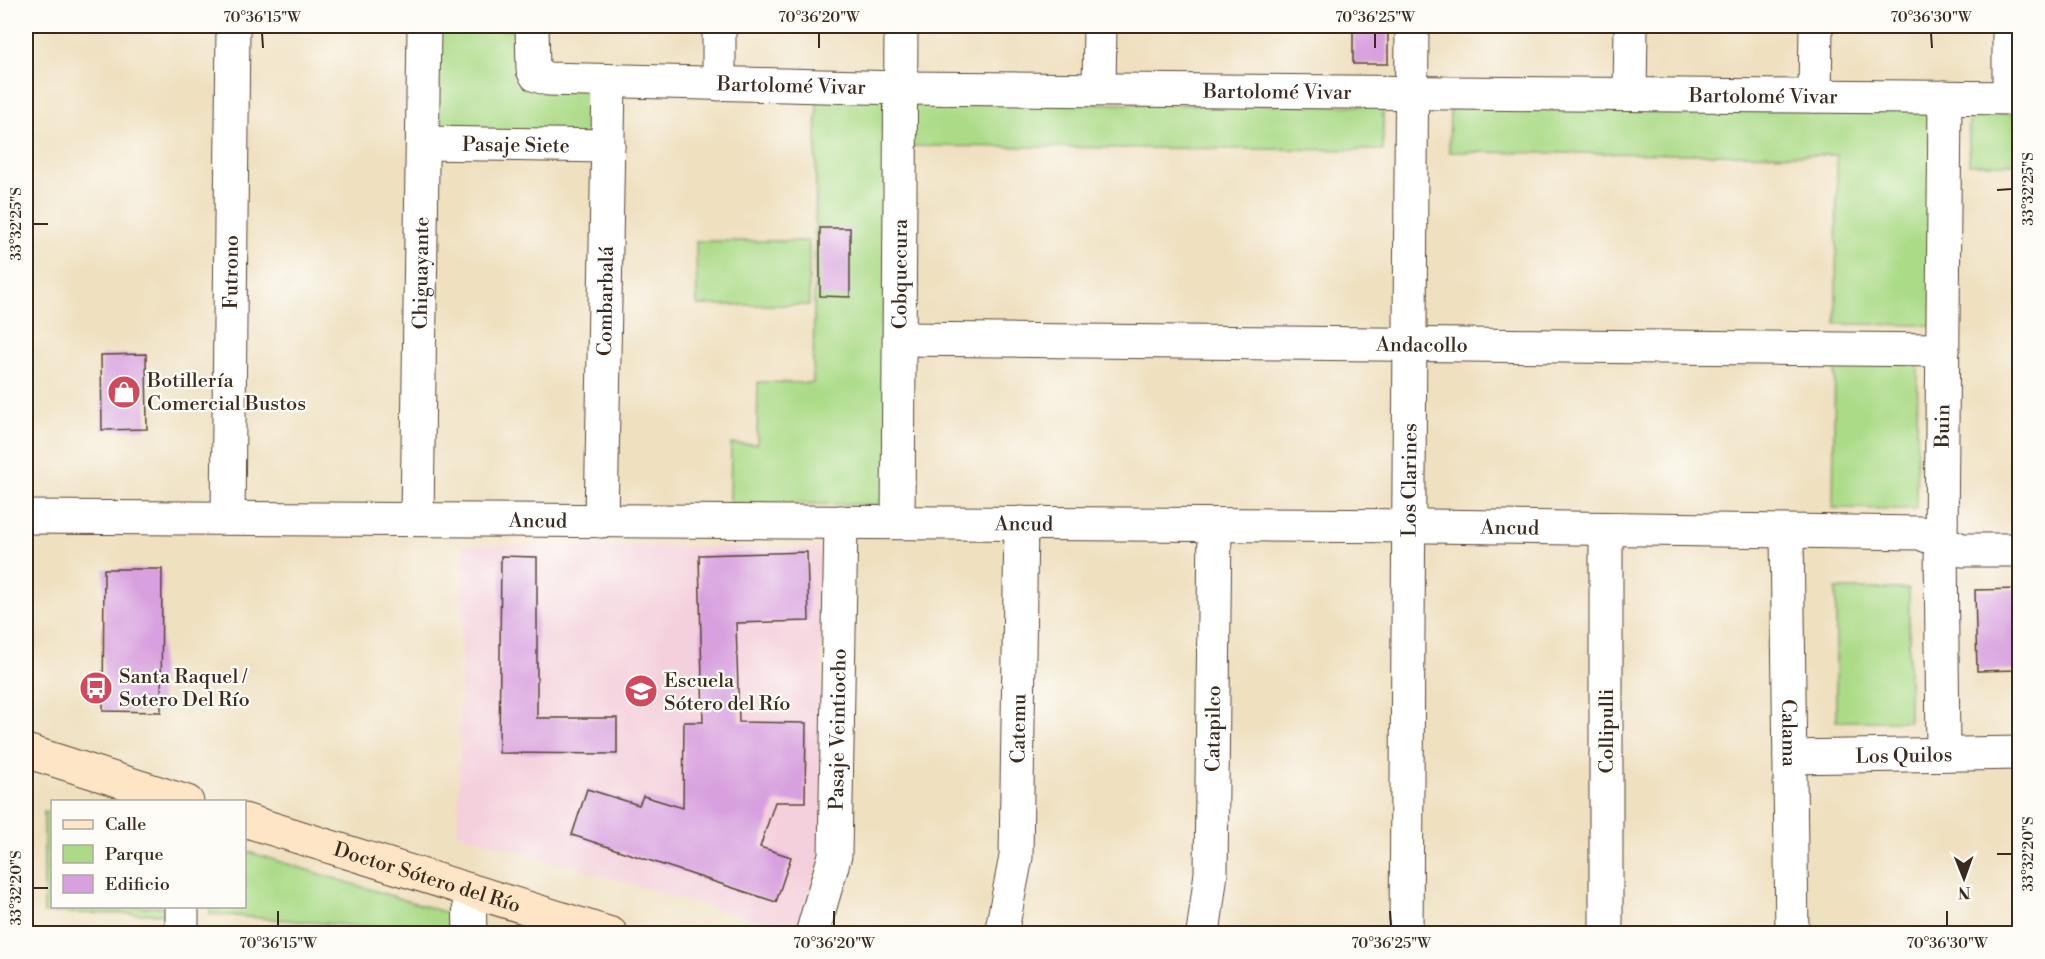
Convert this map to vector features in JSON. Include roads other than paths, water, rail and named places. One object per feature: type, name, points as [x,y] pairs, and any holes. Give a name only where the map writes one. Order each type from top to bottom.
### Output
[{"type":"main road","points":[[26,751],[180,800]]},
{"type":"main road","name":"Doctor Sótero del Río","points":[[246,821],[611,933]]},
{"type":"street","name":"Futrono","points":[[228,518],[233,26]]},
{"type":"street","name":"Chiguayante","points":[[417,519],[424,26]]},
{"type":"street","name":"Bartolomé Vivar","points":[[532,26],[532,63],[536,75],[548,79],[901,88],[2014,98]]},
{"type":"street","points":[[719,26],[719,84]]},
{"type":"street","name":"Cobquecura","points":[[898,522],[902,26]]},
{"type":"street","points":[[1099,89],[1100,26]]},
{"type":"street","name":"Los Clarines","points":[[1406,933],[1412,26]]},
{"type":"street","points":[[1630,94],[1631,26]]},
{"type":"street","points":[[1815,96],[1816,26]]},
{"type":"street","points":[[2013,33],[2014,98]]},
{"type":"street","name":"Combarbalá","points":[[601,520],[609,81]]},
{"type":"street","name":"Buin","points":[[1943,754],[1941,542],[1945,97]]},
{"type":"street","name":"Pasaje Siete","points":[[423,143],[608,146]]},
{"type":"street","name":"Andacollo","points":[[900,339],[1943,350]]},
{"type":"street","name":"Ancud","points":[[26,517],[1409,526],[1920,533],[1962,550],[2019,550]]},
{"type":"street","name":"Pasaje Veintiocho","points":[[812,933],[835,855],[841,522]]},
{"type":"street","name":"Catemu","points":[[1000,933],[1016,857],[1021,523]]},
{"type":"street","name":"Catapilco","points":[[1203,933],[1211,873],[1215,525]]},
{"type":"street","name":"Collipulli","points":[[1606,529],[1606,933]]},
{"type":"street","name":"Calama","points":[[1787,532],[1792,933]]},
{"type":"street","name":"Los Quilos","points":[[1790,757],[2019,753]]},
{"type":"street","points":[[469,890],[470,933]]},
{"type":"street","points":[[182,908],[182,933]]},
{"type":"place","name":"Botillería Comercial Bustos","points":[[124,392]]},
{"type":"place","name":"Santa Raquel / Sotero Del Río","points":[[96,688]]},
{"type":"place","name":"Escuela Sótero del Río","points":[[641,691]]}]
